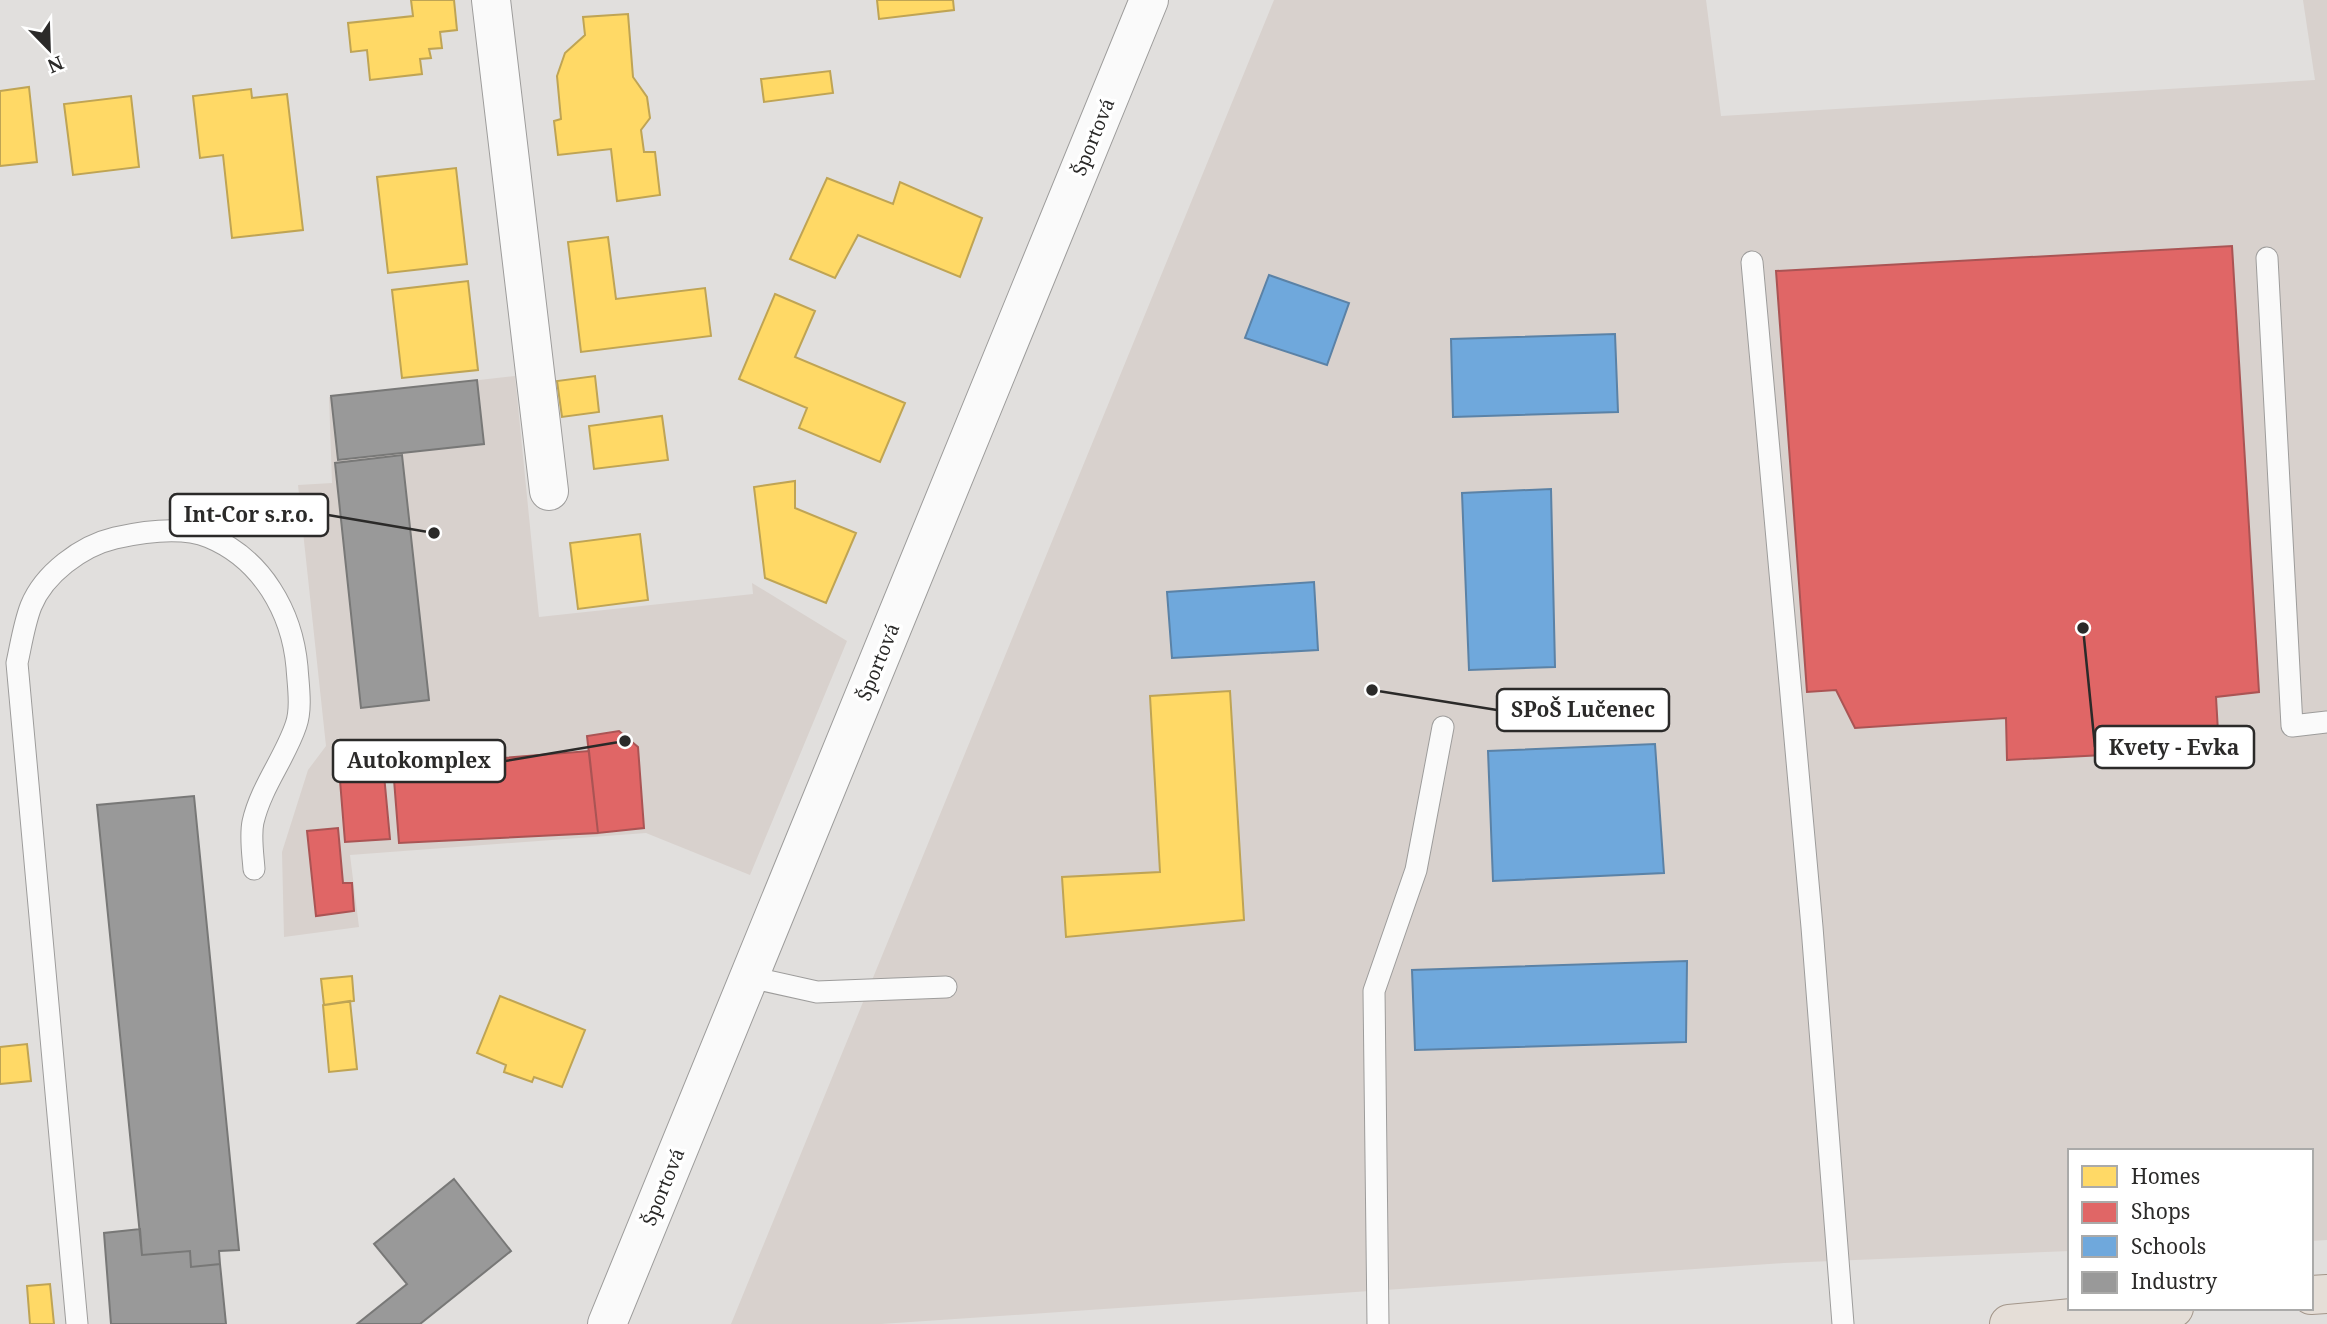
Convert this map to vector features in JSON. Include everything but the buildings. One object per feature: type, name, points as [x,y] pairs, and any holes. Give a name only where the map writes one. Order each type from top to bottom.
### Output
[{"type":"main road","points":[[2009,1324],[2153,1310]]},
{"type":"street","points":[[491,0],[549,491]]},
{"type":"street","name":"Športová","points":[[607,1324],[1149,0]]},
{"type":"lane","points":[[2267,258],[2292,726],[2327,722]]},
{"type":"lane","points":[[1752,262],[1812,927],[1843,1324]]},
{"type":"lane","points":[[77,1324],[17,663],[31,606],[45,582],[67,562],[99,542],[138,533],[172,532],[207,536],[233,550],[257,569],[279,601],[295,643],[299,686],[297,723],[252,823],[254,869]]},
{"type":"lane","points":[[1378,1324],[1374,991],[1416,870],[1443,727]]},
{"type":"lane","points":[[749,977],[817,992],[946,987]]},
{"type":"shaded area","points":[[1274,0],[1706,0],[1721,116],[2315,80],[2303,0],[2327,0],[2327,1240],[2313,1241],[2313,1149],[2068,1149],[2068,1251],[1784,1263],[881,1324],[731,1324]]},
{"type":"shaded area","points":[[515,376],[539,617],[753,594],[752,583],[847,641],[750,875],[646,833],[350,855],[359,927],[284,937],[282,852],[308,770],[326,746],[298,485],[332,483],[329,397]]},
{"type":"place","name":"Int-Cor s.r.o.","points":[[434,533]]},
{"type":"place","name":"Kvety - Evka","points":[[2083,628]]},
{"type":"place","name":"SPoŠ Lučenec","points":[[1372,690]]},
{"type":"place","name":"Autokomplex","points":[[625,741]]}]
